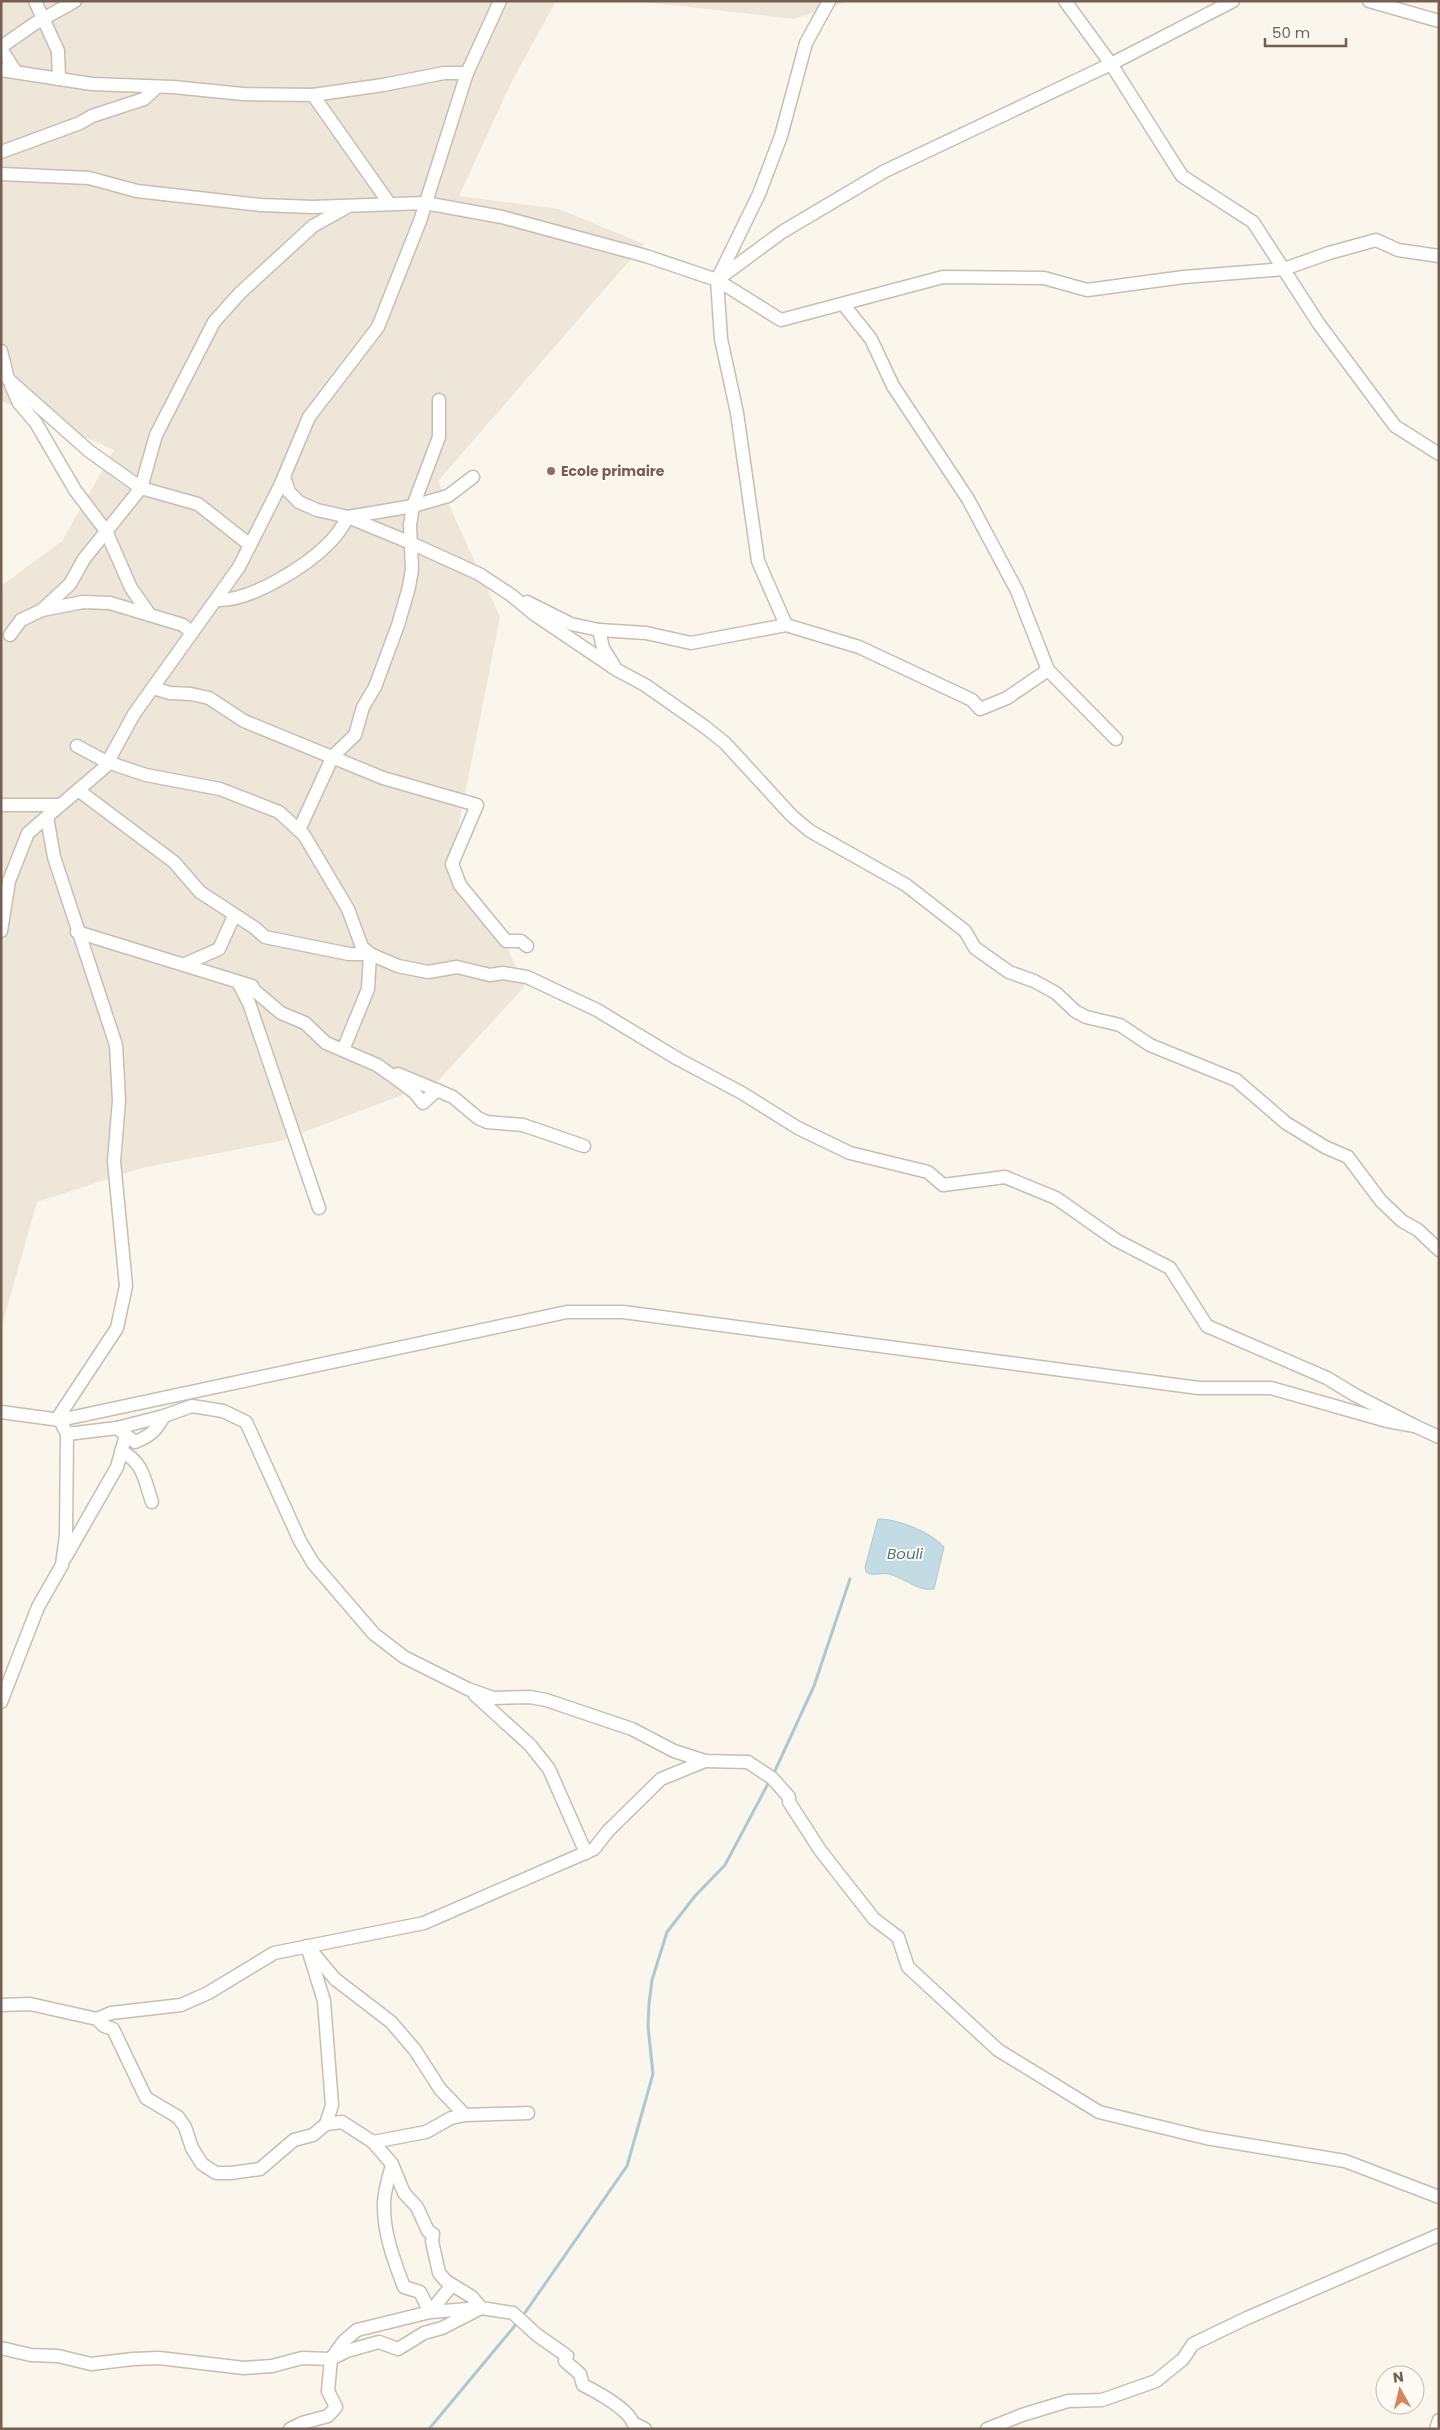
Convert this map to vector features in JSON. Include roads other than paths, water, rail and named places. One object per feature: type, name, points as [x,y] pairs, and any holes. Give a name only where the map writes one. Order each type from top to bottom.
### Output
[{"type":"street","points":[[36,1],[58,51],[59,79]]},
{"type":"street","points":[[16,72],[1,48],[44,18],[74,1]]},
{"type":"street","points":[[1,931],[9,881],[28,833],[107,762],[134,714],[239,568],[284,477],[310,417],[378,327],[425,203],[467,73],[500,1]]},
{"type":"street","points":[[786,625],[758,561],[737,413],[722,340],[716,280],[759,194],[781,136],[806,43],[829,1]]},
{"type":"street","points":[[1065,1],[1111,64],[1182,176],[1253,222],[1320,324],[1395,426],[1439,454]]},
{"type":"street","points":[[716,280],[782,232],[885,170],[1111,64],[1233,1]]},
{"type":"street","points":[[1369,1],[1439,20]]},
{"type":"street","points":[[1,70],[92,84],[244,94],[313,95],[382,85],[444,73],[467,73]]},
{"type":"street","points":[[1,152],[92,116],[139,101],[157,87]]},
{"type":"street","points":[[313,95],[389,203]]},
{"type":"street","points":[[1,174],[89,178],[137,191],[261,205],[312,207],[425,203],[502,217],[646,256],[716,280],[781,320],[943,277],[1044,278],[1087,290],[1184,277],[1284,269],[1329,253],[1376,240],[1398,250],[1439,256]]},
{"type":"street","points":[[42,610],[70,584],[84,559],[141,488],[156,434],[214,322],[240,293],[313,226],[351,205]]},
{"type":"street","points":[[843,304],[871,339],[893,386],[968,499],[1017,592],[1048,670],[1116,739]]},
{"type":"street","points":[[1,352],[4,377],[19,403],[36,423],[75,490],[106,531],[131,588],[150,615]]},
{"type":"street","points":[[4,377],[89,451],[141,488],[198,504],[250,545]]},
{"type":"street","points":[[300,830],[333,756],[355,735],[363,707],[375,687],[380,668],[398,625],[410,587],[412,569],[410,525],[413,506],[439,437],[439,400]]},
{"type":"street","points":[[284,477],[289,492],[299,502],[317,510],[348,518],[411,543],[479,574],[617,670],[645,685],[726,743],[792,816],[810,831],[906,885],[965,931],[975,948],[1009,972],[1034,981],[1056,993],[1075,1011],[1086,1017],[1120,1025],[1150,1045],[1236,1080],[1286,1123],[1325,1147],[1348,1157],[1381,1201],[1402,1221],[1418,1230],[1439,1250]]},
{"type":"street","points":[[216,600],[226,600],[244,595],[283,578],[331,542],[348,518],[413,506],[448,496],[473,477]]},
{"type":"street","points":[[511,595],[571,624],[599,630],[646,633],[691,643],[786,625],[859,647],[972,700],[980,709],[1008,698],[1048,670]]},
{"type":"street","points":[[10,635],[21,620],[42,610],[83,602],[110,603],[183,625],[192,633]]},
{"type":"street","points":[[599,630],[603,648],[617,670]]},
{"type":"street","points":[[153,688],[170,693],[192,694],[209,698],[244,721],[383,778],[477,805],[452,864],[460,885],[506,941],[521,941],[526,946]]},
{"type":"street","points":[[77,746],[107,762],[146,775],[220,789],[278,812],[300,830],[325,868],[348,909],[362,947],[370,954],[398,966],[428,972],[457,968],[490,975],[504,973],[527,977],[597,1010],[678,1059],[742,1093],[798,1128],[850,1154],[928,1172],[944,1185],[1005,1177],[1056,1198],[1116,1240],[1170,1268],[1207,1326],[1327,1378],[1355,1396],[1439,1437]]},
{"type":"street","points":[[78,790],[174,862],[200,892],[255,928],[265,937],[349,954],[370,954]]},
{"type":"street","points":[[1,805],[60,805]]},
{"type":"street","points":[[47,817],[54,857],[77,932],[102,998],[116,1045],[119,1100],[114,1161],[126,1286],[118,1328],[59,1419]]},
{"type":"street","points":[[185,964],[219,949],[234,916]]},
{"type":"street","points":[[77,932],[252,986],[254,991],[281,1013],[305,1024],[326,1043],[453,1097],[478,1118],[487,1122],[523,1125],[584,1146]]},
{"type":"street","points":[[343,1050],[368,989],[370,954]]},
{"type":"street","points":[[238,982],[249,1003],[319,1208]]},
{"type":"street","points":[[377,1066],[414,1092],[423,1103],[437,1090]]},
{"type":"street","points":[[1,1412],[59,1419],[567,1312],[623,1312],[1198,1388],[1271,1388],[1371,1416],[1415,1426]]},
{"type":"street","points":[[1,1702],[38,1607],[117,1464],[121,1451],[121,1431],[132,1404]]},
{"type":"street","points":[[67,1434],[121,1431],[192,1406],[223,1411],[246,1422],[300,1541],[313,1563],[374,1634],[404,1657],[468,1689],[493,1698],[530,1697],[546,1700],[632,1729],[674,1751],[706,1761],[748,1762],[772,1778],[789,1797],[789,1802],[820,1850],[874,1919],[898,1937],[908,1967],[998,2050],[1099,2112],[1206,2138],[1345,2161],[1439,2197]]},
{"type":"street","points":[[59,1419],[67,1434],[66,1535],[62,1565]]},
{"type":"street","points":[[121,1451],[132,1457],[142,1469],[152,1502]]},
{"type":"street","points":[[117,1464],[142,1469]]},
{"type":"street","points":[[468,1689],[492,1708],[514,1732],[530,1745],[549,1769],[586,1853]]},
{"type":"street","points":[[97,2019],[111,2013],[181,2005],[208,1993],[274,1953],[424,1923],[594,1849],[608,1831],[660,1779],[706,1761]]},
{"type":"street","points":[[307,1946],[323,1962],[335,1979],[392,2022],[415,2050],[440,2089],[465,2115]]},
{"type":"street","points":[[1,2005],[30,2004],[97,2019],[104,2026],[113,2029],[146,2098],[178,2117],[185,2127],[192,2148],[202,2164],[216,2173],[260,2169],[294,2140],[313,2135],[326,2124],[332,2105],[324,2001],[307,1946]]},
{"type":"street","points":[[373,2142],[426,2132],[451,2118],[465,2115],[528,2113]]},
{"type":"street","points":[[326,2124],[342,2122],[373,2142],[392,2164],[404,2193],[417,2207],[428,2231],[433,2234],[432,2241],[439,2273],[446,2281],[472,2297],[481,2308]]},
{"type":"street","points":[[392,2164],[384,2202],[388,2242],[404,2287],[420,2292],[430,2312]]},
{"type":"street","points":[[987,2429],[1022,2415],[1068,2401],[1102,2400],[1156,2381],[1183,2359],[1193,2344],[1256,2314],[1439,2234]]},
{"type":"street","points":[[430,2312],[452,2285]]},
{"type":"street","points":[[1,2348],[31,2355],[58,2356],[91,2364],[133,2358],[159,2358],[244,2368],[272,2366],[302,2358],[330,2359],[347,2351],[380,2342],[398,2349],[424,2333],[442,2328],[481,2308]]},
{"type":"street","points":[[290,2429],[302,2423],[328,2416],[336,2407],[328,2391],[330,2359],[344,2340],[357,2330],[430,2312],[481,2308],[513,2313],[537,2336],[567,2356],[565,2361],[580,2374],[582,2385],[616,2406],[631,2417],[633,2423],[645,2429]]},
{"type":"street","points":[[1436,2429],[1439,2420]]},
{"type":"water","name":"Bouli","points":[[878,1519],[895,1521],[914,1527],[931,1536],[944,1547],[934,1589],[917,1587],[889,1574],[866,1572],[865,1567]]},
{"type":"waterway","points":[[773,1775],[814,1686],[850,1579]]},
{"type":"waterway","points":[[522,2317],[627,2166],[653,2074],[648,2026],[649,2004],[652,1980],[667,1932],[695,1896],[725,1865],[770,1780]]},
{"type":"waterway","points":[[429,2429],[518,2322]]},
{"type":"place","name":"Ecole primaire","points":[[551,471]]}]
